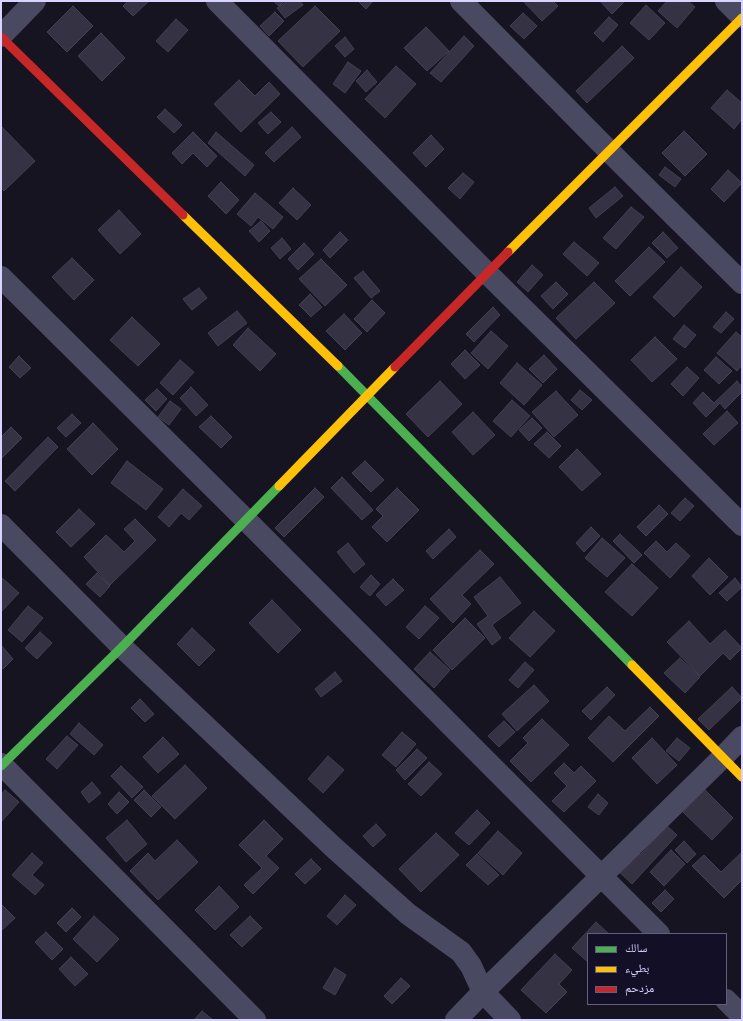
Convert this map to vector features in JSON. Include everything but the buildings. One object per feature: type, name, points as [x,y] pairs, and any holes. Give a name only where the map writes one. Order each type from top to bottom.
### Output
[{"type":"street","points":[[35,1],[1,37],[368,395],[742,777]]},
{"type":"street","points":[[217,1],[487,273],[742,526]]},
{"type":"street","points":[[460,1],[742,283]]},
{"type":"street","points":[[255,1020],[1,765],[122,647],[245,519],[487,273],[610,152],[742,18],[726,1]]},
{"type":"street","points":[[1,277],[658,933]]},
{"type":"street","points":[[1,525],[122,647],[338,852],[408,914],[461,952],[471,966],[483,992],[510,1020]]},
{"type":"street","points":[[456,1020],[742,737]]},
{"type":"street","points":[[727,1001],[742,1016]]},
{"type":"traffic: fast","points":[[338,366],[632,665]]},
{"type":"traffic: fast","points":[[1,766],[122,647],[279,486]]},
{"type":"traffic: slow","points":[[508,252],[742,18]]},
{"type":"traffic: slow","points":[[183,215],[338,366]]},
{"type":"traffic: slow","points":[[279,486],[395,367]]},
{"type":"traffic: slow","points":[[632,665],[742,777]]},
{"type":"traffic: jam","points":[[1,37],[183,215]]},
{"type":"traffic: jam","points":[[395,367],[508,252]]}]
